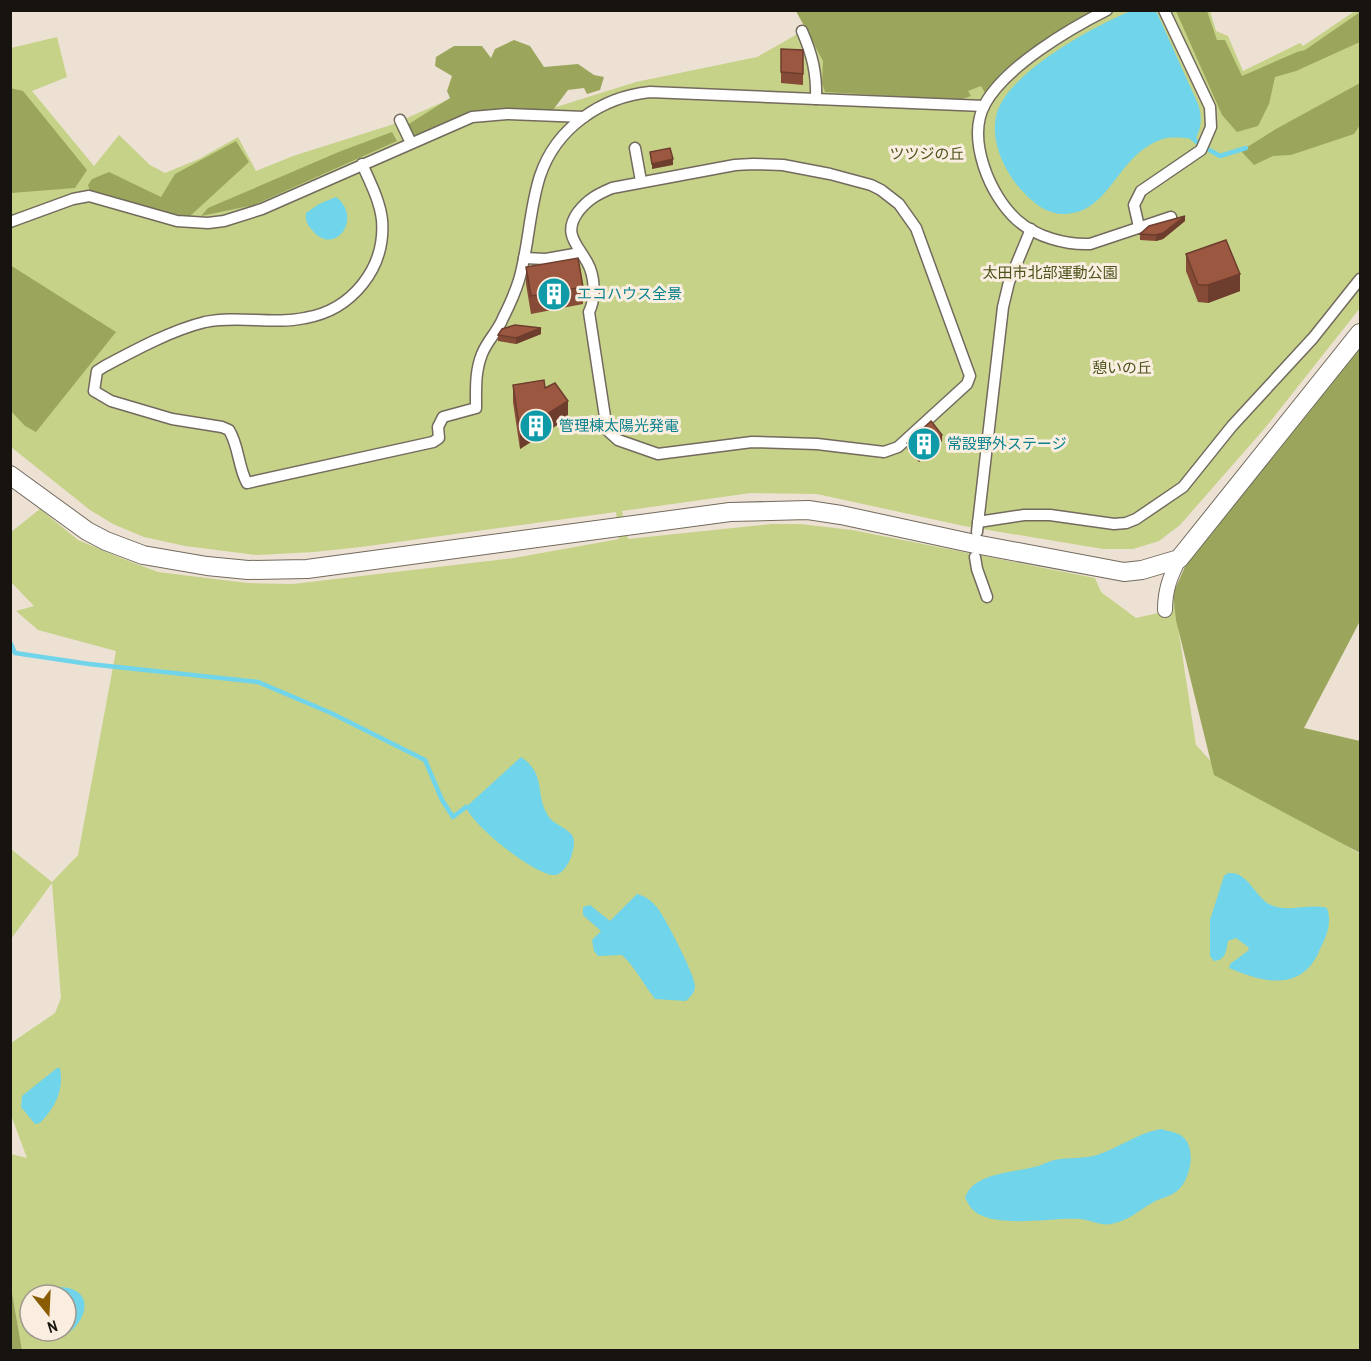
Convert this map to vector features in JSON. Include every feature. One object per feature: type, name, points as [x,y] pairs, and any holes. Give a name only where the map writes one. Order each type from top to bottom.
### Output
[{"type":"street","points":[[1107,10],[1076,26],[1037,52],[996,89],[981,112],[977,141],[984,168],[1009,211],[1019,222],[1050,238],[1078,244],[1102,241],[1171,217]]},
{"type":"street","points":[[1139,227],[1134,205],[1141,191],[1201,150],[1211,127],[1210,107],[1164,10]]},
{"type":"street","points":[[802,30],[814,62],[816,99]]},
{"type":"street","points":[[362,164],[379,204],[382,221],[381,242],[376,260],[368,279],[356,293],[325,313],[305,319],[278,321],[246,318],[204,323],[183,330],[105,366],[98,371],[94,391],[111,401],[172,418],[229,430],[237,448],[243,477],[247,483],[432,442],[439,438],[438,428],[443,417],[476,408],[476,379],[482,353],[504,317],[519,280],[540,177],[546,162],[568,130],[605,103],[634,94],[651,92],[984,106]]},
{"type":"street","points":[[10,222],[74,199],[89,196],[177,221],[208,223],[224,221],[262,209],[460,121],[489,114],[584,117]]},
{"type":"street","points":[[400,120],[411,142]]},
{"type":"street","points":[[635,148],[641,181]]},
{"type":"street","points":[[735,165],[783,165],[871,185],[899,204],[916,228],[970,381],[898,447],[884,453],[817,444],[776,442],[717,445],[652,453],[618,440],[607,430],[589,312],[593,304],[592,275],[580,253],[574,244],[570,228],[572,220],[585,202],[612,188],[641,181],[735,165]]},
{"type":"street","points":[[1031,229],[1009,282],[1003,307],[977,527],[1024,515],[1050,515],[1114,524],[1136,519],[1183,487],[1232,426],[1313,338],[1360,279]]},
{"type":"street","points":[[524,258],[546,259],[580,253]]},
{"type":"street","points":[[1165,610],[1169,580],[1179,560],[1360,333]]},
{"type":"street","points":[[10,475],[69,520],[106,541],[144,555],[207,566],[248,570],[307,568],[730,512],[808,510],[1124,572],[1142,570],[1179,560]]},
{"type":"street","points":[[975,557],[987,597]]},
{"type":"green space","points":[[796,11],[1210,11],[1216,31],[1228,36],[1243,71],[1300,43],[1303,46],[1355,11],[1360,11],[1360,308],[1265,428],[1180,525],[1159,541],[1133,549],[1103,549],[964,526],[817,494],[751,493],[622,511],[628,539],[771,524],[800,524],[852,530],[1095,578],[1101,592],[1136,618],[1158,613],[1173,594],[1196,745],[1216,767],[1360,854],[1360,1350],[22,1350],[21,1343],[78,1343],[78,1283],[18,1283],[18,1327],[11,1287],[11,1154],[27,1158],[11,1115],[11,1043],[55,1013],[61,998],[52,883],[11,939],[11,849],[52,882],[78,855],[116,651],[38,630],[16,611],[34,606],[11,582],[11,532],[40,509],[78,540],[158,572],[247,583],[293,584],[514,558],[619,539],[616,512],[314,552],[257,555],[185,546],[144,537],[113,524],[90,510],[11,447],[11,48],[57,37],[67,77],[32,91],[94,166],[119,135],[150,165],[165,173],[199,159],[238,137],[256,171],[293,156],[391,125],[452,98],[556,107],[636,82],[757,57],[806,29]]},
{"type":"green space","points":[[796,11],[1101,11],[1001,76],[985,93],[981,86],[968,91],[971,96],[959,100],[825,92],[822,83],[823,61]]},
{"type":"green space","points":[[1176,11],[1207,11],[1217,40],[1225,40],[1242,76],[1305,50],[1360,12],[1360,42],[1296,71],[1275,77],[1269,104],[1258,126],[1237,132],[1222,115]]},
{"type":"green space","points":[[514,40],[530,46],[544,67],[578,64],[594,75],[604,77],[600,90],[587,94],[584,88],[568,90],[550,114],[498,112],[412,141],[404,127],[450,98],[447,91],[452,76],[435,66],[436,57],[454,46],[482,46],[491,58],[495,49]]},
{"type":"green space","points":[[1360,83],[1360,125],[1354,134],[1291,155],[1273,156],[1254,165],[1241,151],[1276,129]]},
{"type":"green space","points":[[10,88],[23,91],[87,170],[75,188],[11,193]]},
{"type":"green space","points":[[392,132],[397,141],[254,205],[201,216],[208,208],[341,151]]},
{"type":"green space","points":[[236,141],[249,162],[189,217],[91,194],[88,185],[92,179],[109,172],[161,197],[175,174]]},
{"type":"green space","points":[[10,265],[116,332],[36,432],[25,426],[11,411]]},
{"type":"green space","points":[[1360,342],[1360,621],[1304,728],[1360,741],[1360,853],[1214,775],[1176,620],[1173,594],[1194,546]]},
{"type":"green space","points":[[11,1287],[18,1327],[18,1343],[21,1343],[22,1350],[11,1350]]},
{"type":"water","points":[[1133,10],[1157,13],[1198,104],[1201,121],[1198,134],[1196,138],[1173,137],[1160,140],[1145,148],[1133,158],[1104,194],[1081,211],[1066,214],[1051,212],[1033,201],[1017,185],[1007,170],[999,153],[995,135],[996,117],[1003,101],[1015,84],[1033,68],[1096,27]]},
{"type":"water","points":[[336,197],[344,206],[347,224],[343,232],[329,240],[320,237],[312,230],[306,213],[319,204]]},
{"type":"water","points":[[521,757],[534,770],[547,814],[573,838],[574,846],[570,859],[563,870],[556,875],[547,874],[535,868],[506,849],[480,826],[466,807]]},
{"type":"water","points":[[1228,873],[1241,876],[1271,905],[1285,908],[1327,908],[1329,924],[1325,939],[1314,961],[1303,973],[1293,978],[1272,980],[1250,976],[1229,968],[1230,964],[1249,950],[1236,938],[1228,941],[1225,954],[1221,959],[1214,961],[1210,956],[1210,920],[1224,876]]},
{"type":"water","points":[[637,894],[649,900],[659,910],[685,960],[695,986],[693,993],[686,1001],[655,999],[622,955],[598,956],[594,951],[592,940],[601,931],[583,915],[583,907],[590,905],[610,921]]},
{"type":"water","points":[[60,1068],[61,1084],[57,1098],[40,1123],[35,1124],[21,1107],[22,1096]]},
{"type":"water","points":[[1161,1129],[1178,1134],[1187,1142],[1191,1157],[1185,1180],[1174,1193],[1117,1223],[1104,1224],[1080,1219],[1007,1221],[993,1219],[972,1209],[965,1198],[976,1183],[994,1175],[1052,1161],[1097,1155]]},
{"type":"water","points":[[78,1293],[84,1300],[84,1310],[78,1323]]},
{"type":"building","points":[[781,49],[803,50],[803,74],[781,72]]},
{"type":"building","points":[[670,148],[673,159],[652,164],[650,152]]},
{"type":"building","points":[[1185,216],[1163,233],[1140,234],[1149,226]]},
{"type":"building","points":[[1226,240],[1240,274],[1208,285],[1198,285],[1186,254]]},
{"type":"building","points":[[578,258],[583,287],[531,296],[526,267]]},
{"type":"building","points":[[515,325],[541,328],[516,338],[498,335],[502,329]]},
{"type":"building","points":[[544,380],[545,388],[555,383],[568,401],[520,431],[513,385]]},
{"type":"building","name":"常設野外ステージ","points":[[931,421],[942,435],[919,456],[907,443]]},
{"type":"waterway","points":[[1189,135],[1198,143]]},
{"type":"waterway","points":[[1206,148],[1220,156],[1246,148]]},
{"type":"waterway","points":[[10,642],[15,653],[89,664],[258,682],[331,713],[425,760],[442,800],[453,817],[466,807]]},
{"type":"place","name":"エコハウス全景","points":[[554,294]]},
{"type":"place","name":"管理棟太陽光発電","points":[[536,426]]},
{"type":"place","name":"常設野外ステージ","points":[[924,444]]},
{"type":"park label","name":"ツツジの丘","points":[[927,154]]},
{"type":"park label","name":"太田市北部運動公園","points":[[1050,273]]},
{"type":"park label","name":"憩いの丘","points":[[1122,368]]}]
